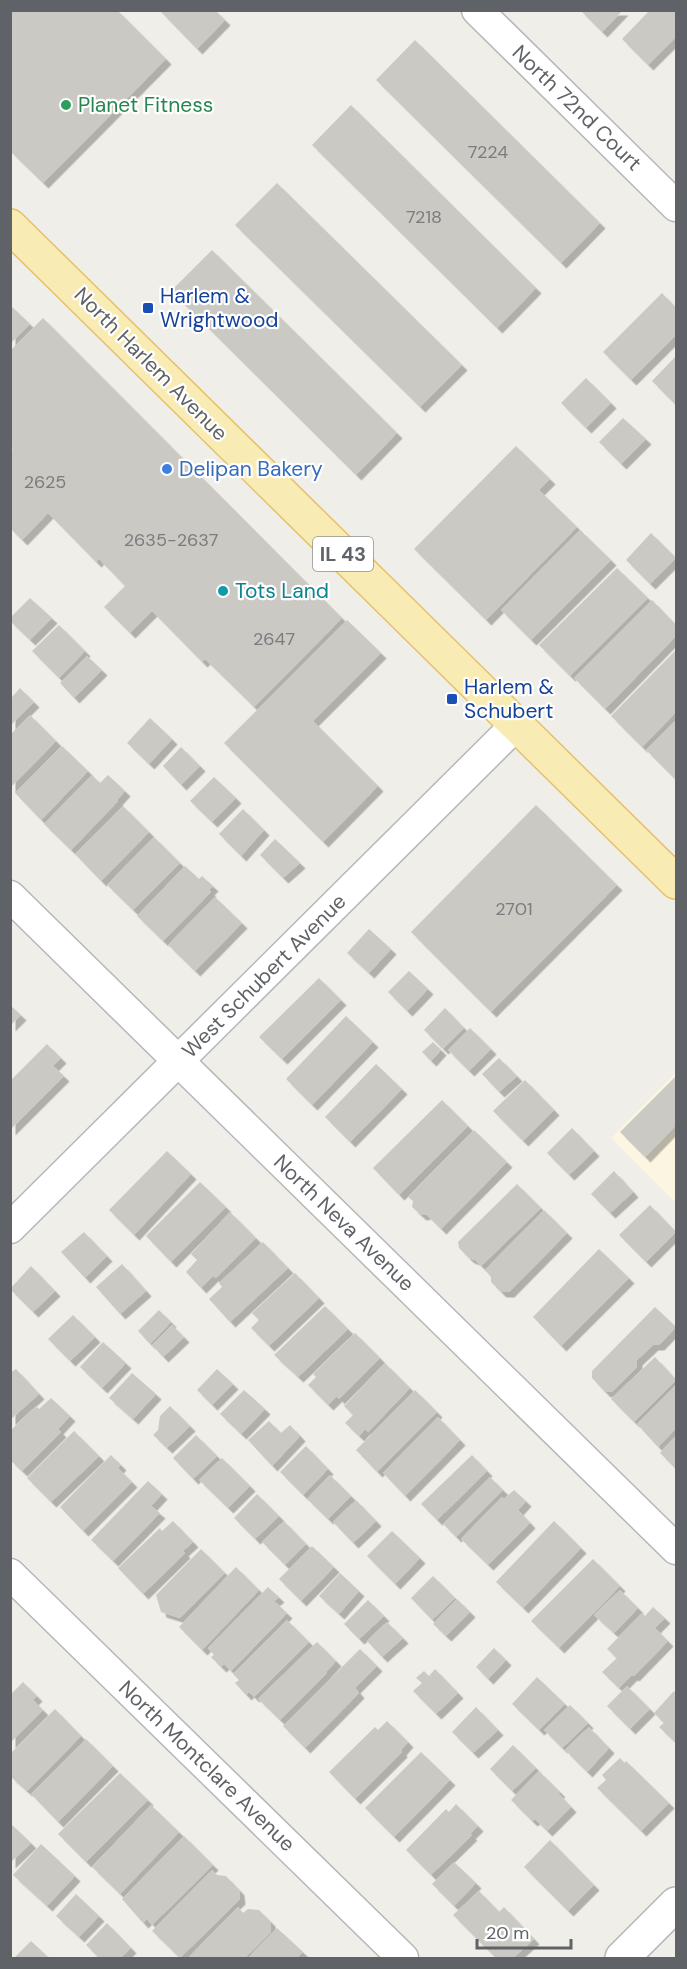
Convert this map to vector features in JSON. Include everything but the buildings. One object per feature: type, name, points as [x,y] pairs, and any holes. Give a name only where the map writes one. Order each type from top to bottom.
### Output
[{"type":"main road","name":"North Harlem Avenue","points":[[10,226],[517,724],[672,867]]},
{"type":"main road","points":[[622,1959],[676,1904]]},
{"type":"street","name":"North 72nd Court","points":[[477,10],[676,206]]},
{"type":"street","name":"West Schubert Avenue","points":[[10,1228],[517,724]]},
{"type":"street","name":"North Neva Avenue","points":[[10,896],[676,1549]]},
{"type":"street","name":"North Montclare Avenue","points":[[10,1574],[403,1959]]},
{"type":"shaded area","points":[[676,1072],[676,1203],[611,1138]]},
{"type":"place","name":"Planet Fitness","points":[[66,105]]},
{"type":"place","name":"Harlem & Wrightwood","points":[[148,308]]},
{"type":"place","name":"Delipan Bakery","points":[[167,469]]},
{"type":"place","name":"Tots Land","points":[[223,591]]},
{"type":"place","name":"Harlem & Schubert","points":[[452,699]]}]
